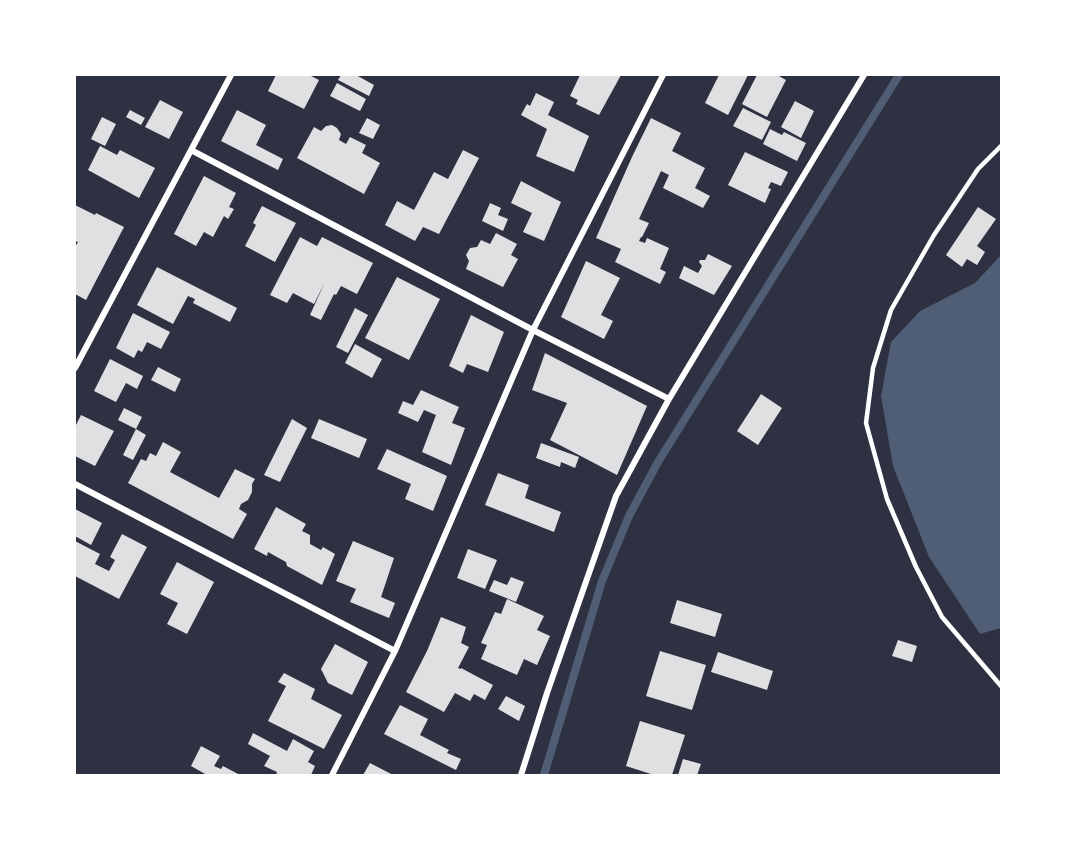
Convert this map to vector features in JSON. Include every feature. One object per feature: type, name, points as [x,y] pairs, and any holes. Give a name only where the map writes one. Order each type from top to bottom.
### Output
[{"type":"street","points":[[75,368],[231,75]]},
{"type":"street","points":[[332,775],[394,651],[533,330],[663,75]]},
{"type":"street","points":[[521,775],[547,693],[616,496],[669,399],[864,75]]},
{"type":"street","points":[[191,150],[669,399]]},
{"type":"street","points":[[75,484],[394,651]]},
{"type":"lane","points":[[1001,146],[978,170],[934,235],[891,310],[873,368],[866,423],[886,499],[916,567],[942,617],[1001,686]]},
{"type":"water","points":[[1001,255],[1001,628],[980,634],[929,557],[893,466],[881,396],[891,342],[920,311],[975,283]]},
{"type":"building","points":[[276,75],[309,75],[319,80],[304,109],[268,91]]},
{"type":"building","points":[[341,75],[356,75],[374,85],[369,96],[338,80]]},
{"type":"building","points":[[580,75],[621,75],[599,115],[576,104],[578,100],[570,96]]},
{"type":"building","points":[[719,75],[748,75],[728,115],[705,103]]},
{"type":"building","points":[[757,75],[777,75],[786,80],[767,117],[742,104]]},
{"type":"building","points":[[337,83],[366,99],[360,111],[330,96]]},
{"type":"building","points":[[536,93],[554,102],[548,115],[589,136],[574,172],[536,156],[547,129],[521,115],[527,104],[530,106]]},
{"type":"building","points":[[160,100],[183,112],[169,139],[145,127]]},
{"type":"building","points":[[795,101],[814,111],[801,138],[781,127]]},
{"type":"building","points":[[743,108],[771,122],[762,140],[733,126]]},
{"type":"building","points":[[130,110],[145,118],[141,125],[126,117]]},
{"type":"building","points":[[237,110],[266,125],[256,145],[283,159],[278,170],[221,141]]},
{"type":"building","points":[[102,117],[116,124],[105,146],[91,139]]},
{"type":"building","points":[[367,118],[380,125],[373,139],[359,133]]},
{"type":"building","points":[[651,118],[681,133],[672,151],[705,168],[695,188],[710,196],[703,208],[663,188],[669,175],[661,171],[639,219],[649,223],[639,241],[645,243],[647,238],[669,248],[660,269],[666,272],[660,284],[615,262],[621,249],[596,238]]},
{"type":"building","points":[[332,125],[341,134],[339,140],[346,144],[350,137],[366,145],[362,153],[380,163],[364,194],[297,158],[314,127],[321,131],[326,126]]},
{"type":"building","points":[[770,129],[782,135],[784,132],[806,143],[797,161],[763,144]]},
{"type":"building","points":[[100,146],[117,155],[120,150],[155,168],[139,198],[88,170]]},
{"type":"building","points":[[463,150],[479,158],[439,234],[423,227],[415,241],[385,225],[397,201],[414,210],[434,172],[448,179]]},
{"type":"building","points":[[745,152],[788,172],[781,186],[771,182],[768,188],[771,189],[765,203],[728,185]]},
{"type":"building","points":[[204,176],[236,193],[229,207],[234,209],[228,219],[224,216],[213,237],[204,232],[196,246],[174,234]]},
{"type":"building","points":[[521,181],[561,202],[544,241],[523,232],[532,213],[511,203]]},
{"type":"building","points":[[490,203],[501,208],[498,215],[508,219],[503,231],[482,221]]},
{"type":"building","points":[[75,205],[124,227],[86,300],[75,294],[75,247],[78,242],[75,241]]},
{"type":"building","points":[[262,206],[296,223],[275,262],[245,246],[256,225],[253,223]]},
{"type":"building","points":[[978,207],[996,219],[977,246],[985,252],[977,265],[967,259],[962,267],[946,255]]},
{"type":"building","points":[[496,233],[517,244],[511,255],[518,259],[503,287],[466,269],[469,261],[466,255],[470,248],[477,247],[481,240],[490,244]]},
{"type":"building","points":[[300,237],[317,246],[322,237],[373,263],[357,294],[341,286],[336,295],[334,294],[321,320],[310,315],[325,282],[314,304],[293,293],[287,303],[270,295]]},
{"type":"building","points":[[708,254],[732,266],[714,295],[679,278],[684,266],[698,273],[702,266],[700,260],[705,260]]},
{"type":"building","points":[[586,261],[620,278],[601,315],[613,321],[604,339],[561,317]]},
{"type":"building","points":[[157,267],[237,308],[230,322],[193,303],[195,299],[188,296],[173,324],[137,305]]},
{"type":"building","points":[[397,277],[440,299],[409,360],[365,338]]},
{"type":"building","points":[[355,308],[368,315],[348,353],[336,347]]},
{"type":"building","points":[[133,313],[170,332],[161,349],[147,342],[142,352],[138,350],[134,358],[116,348]]},
{"type":"building","points":[[471,315],[504,332],[488,372],[467,364],[463,373],[449,366]]},
{"type":"building","points":[[355,344],[382,359],[372,378],[345,363]]},
{"type":"building","points":[[545,353],[647,406],[617,475],[550,440],[567,403],[532,390]]},
{"type":"building","points":[[110,359],[143,376],[137,389],[126,383],[116,402],[94,391]]},
{"type":"building","points":[[158,367],[181,379],[175,392],[151,380]]},
{"type":"building","points":[[421,390],[459,407],[452,423],[465,428],[451,465],[422,452],[436,415],[424,410],[418,422],[398,413],[403,401],[413,405]]},
{"type":"building","points":[[761,394],[782,408],[758,445],[737,431]]},
{"type":"building","points":[[124,408],[142,417],[136,429],[118,420]]},
{"type":"building","points":[[81,415],[114,431],[95,466],[75,456],[75,427]]},
{"type":"building","points":[[292,419],[307,428],[280,482],[264,475]]},
{"type":"building","points":[[319,419],[367,439],[359,458],[311,438]]},
{"type":"building","points":[[136,429],[146,435],[133,460],[123,455]]},
{"type":"building","points":[[163,442],[181,452],[170,472],[219,498],[235,469],[255,479],[248,500],[241,504],[239,509],[247,514],[233,539],[128,483],[141,459],[146,461],[150,453],[156,456]]},
{"type":"building","points":[[541,443],[579,457],[575,468],[561,462],[560,467],[536,458]]},
{"type":"building","points":[[387,449],[447,476],[433,511],[405,499],[411,484],[377,469]]},
{"type":"building","points":[[498,473],[529,485],[525,498],[561,512],[554,532],[485,505]]},
{"type":"building","points":[[276,507],[306,524],[302,531],[310,535],[310,544],[321,550],[323,547],[335,554],[322,585],[287,566],[286,562],[268,552],[267,556],[254,549]]},
{"type":"building","points":[[75,509],[102,523],[91,545],[75,536]]},
{"type":"building","points":[[122,534],[147,547],[119,599],[75,576],[75,541],[100,554],[95,564],[109,571],[115,560],[110,557]]},
{"type":"building","points":[[353,541],[394,558],[381,597],[395,603],[389,618],[350,602],[356,589],[336,581]]},
{"type":"building","points":[[468,549],[497,560],[485,589],[457,578]]},
{"type":"building","points":[[177,562],[214,582],[187,634],[167,624],[178,603],[160,594]]},
{"type":"building","points":[[511,577],[524,582],[516,602],[489,591],[494,580],[507,585]]},
{"type":"building","points":[[507,599],[544,616],[537,630],[550,636],[537,665],[524,659],[517,675],[481,659],[487,645],[481,643],[495,612],[501,614]]},
{"type":"building","points":[[677,600],[722,614],[715,637],[670,623]]},
{"type":"building","points":[[441,617],[466,627],[461,643],[469,647],[458,668],[493,685],[485,700],[474,694],[470,701],[455,693],[444,712],[406,692]]},
{"type":"building","points":[[898,640],[917,646],[912,662],[892,656]]},
{"type":"building","points":[[335,644],[368,662],[352,695],[328,683],[321,669]]},
{"type":"building","points":[[660,651],[706,665],[692,710],[646,696]]},
{"type":"building","points":[[718,652],[773,671],[767,690],[711,672]]},
{"type":"building","points":[[284,673],[315,689],[311,699],[342,715],[324,749],[268,721],[286,686],[278,682]]},
{"type":"building","points":[[506,696],[525,706],[519,721],[498,709]]},
{"type":"building","points":[[400,705],[428,719],[420,735],[449,750],[447,753],[461,759],[456,770],[384,734]]},
{"type":"building","points":[[640,721],[685,735],[672,775],[654,775],[626,766]]},
{"type":"building","points":[[253,733],[287,751],[293,739],[314,751],[308,762],[315,766],[311,775],[276,775],[277,772],[264,766],[270,756],[248,744]]},
{"type":"building","points":[[201,746],[220,756],[214,766],[221,769],[223,766],[240,775],[207,775],[191,766]]},
{"type":"building","points":[[683,759],[701,764],[697,775],[678,775]]},
{"type":"building","points":[[370,763],[393,775],[363,775]]},
{"type":"waterway","points":[[544,775],[602,581],[629,516],[658,462],[899,75]]}]
